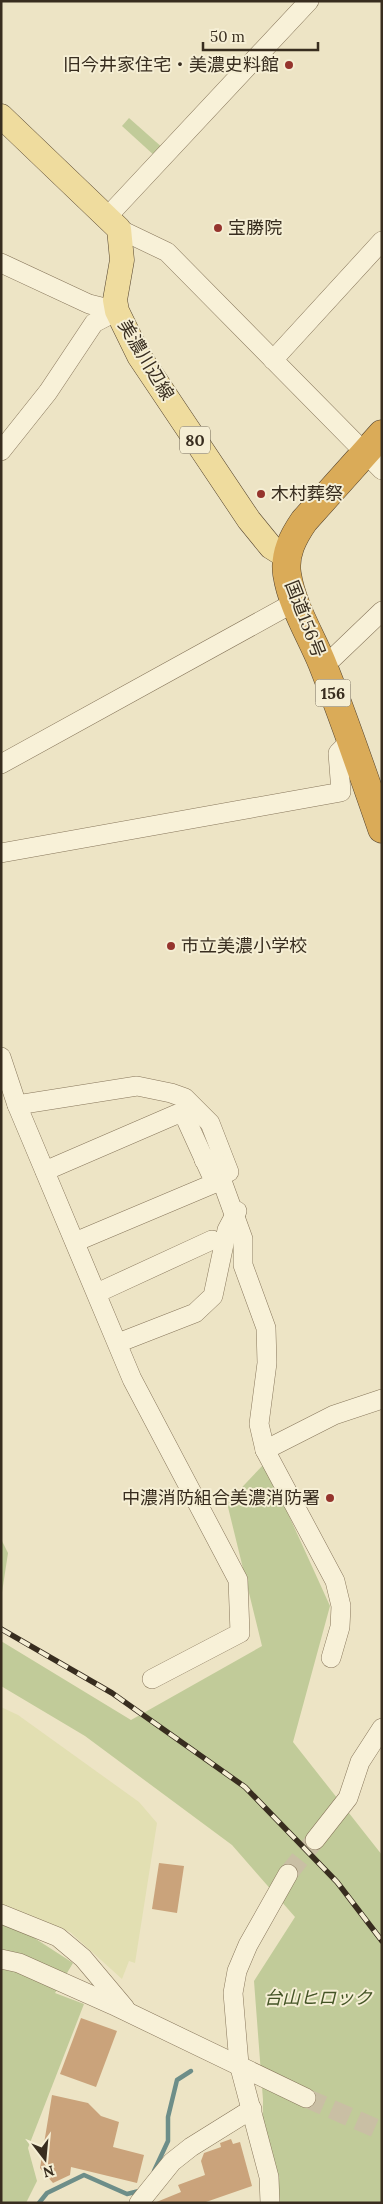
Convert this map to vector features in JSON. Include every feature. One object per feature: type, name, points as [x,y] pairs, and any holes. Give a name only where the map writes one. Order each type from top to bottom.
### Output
[{"type":"highway","name":"国道156号","points":[[376,452],[304,521],[294,536],[286,557],[287,574],[295,602],[322,662],[382,829]]},
{"type":"main road","points":[[1,116],[114,222]]},
{"type":"main road","name":"美濃川辺線","points":[[114,222],[122,260],[115,300],[117,311],[139,356],[249,520],[271,547],[286,557]]},
{"type":"street","points":[[310,1],[114,222],[167,252],[273,360],[376,452]]},
{"type":"street","points":[[273,360],[382,241]]},
{"type":"street","points":[[1,263],[89,304],[117,311]]},
{"type":"street","points":[[1,451],[48,392],[94,323],[117,311]]},
{"type":"street","points":[[1,764],[295,602]]},
{"type":"street","points":[[322,662],[333,658],[382,611]]},
{"type":"street","points":[[1,853],[342,792],[338,753],[350,740]]},
{"type":"street","points":[[1,1058],[17,1105],[132,1379],[238,1580],[240,1633],[152,1679]]},
{"type":"street","points":[[17,1105],[137,1086],[171,1092],[185,1098],[210,1123],[228,1167],[238,1208],[227,1230],[213,1296],[195,1313],[118,1343]]},
{"type":"street","points":[[45,1171],[177,1114],[185,1117],[215,1183],[75,1242]]},
{"type":"street","points":[[204,1160],[214,1159],[243,1239],[243,1265],[266,1328],[267,1363],[259,1424],[265,1450],[335,1581],[341,1606],[340,1627],[331,1658]]},
{"type":"street","points":[[96,1293],[212,1240]]},
{"type":"street","points":[[265,1450],[334,1415],[382,1400]]},
{"type":"street","points":[[315,1840],[348,1798],[360,1762],[382,1728]]},
{"type":"street","points":[[270,2203],[269,2177],[239,2064],[234,2014],[234,1982],[248,1945],[288,1874]]},
{"type":"street","points":[[1,1914],[58,1937],[83,1958],[129,2013]]},
{"type":"street","points":[[1,1959],[19,1963],[129,2013],[239,2064],[306,2098]]},
{"type":"street","points":[[139,2203],[172,2162],[190,2147],[252,2109]]},
{"type":"shaded area","points":[[1,1707],[18,1715],[139,1802],[157,1823],[135,1963],[129,1961],[122,1979],[70,1932],[20,1912],[1,1907]]},
{"type":"green space","points":[[129,118],[164,149],[156,157],[122,126]]},
{"type":"green space","name":"台山ヒロック","points":[[265,1463],[330,1606],[293,1742],[382,1855],[382,2203],[261,2203],[263,2100],[254,1981],[295,1917],[232,1845],[85,1736],[1,1686],[1,1641],[131,1720],[262,1646],[227,1503]]},
{"type":"green space","points":[[1,1539],[8,1553],[1,1599]]},
{"type":"green space","points":[[1,1924],[22,1930],[73,1963],[55,1993],[84,2004],[28,2148],[37,2181],[26,2203],[1,2203]]},
{"type":"building","points":[[159,1863],[184,1866],[177,1913],[152,1909]]},
{"type":"building","points":[[81,2018],[117,2031],[96,2087],[60,2074]]},
{"type":"building","points":[[52,2095],[88,2103],[101,2116],[119,2122],[113,2147],[144,2155],[137,2183],[71,2167],[70,2175],[53,2183],[40,2168]]},
{"type":"building","points":[[231,2139],[233,2144],[240,2142],[252,2186],[203,2203],[154,2203],[181,2192],[178,2185],[205,2175],[201,2161],[204,2153],[221,2147],[220,2143]]},
{"type":"waterway","points":[[154,2171],[168,2141],[168,2117],[177,2080],[191,2071]]},
{"type":"waterway","points":[[39,2203],[47,2193],[84,2175],[127,2194],[139,2191]]},
{"type":"tunnel","points":[[288,1874],[315,1840]]},
{"type":"tunnel","points":[[306,2098],[382,2131]]},
{"type":"railway","points":[[1,1629],[112,1693],[245,1787],[337,1882],[382,1941]]},
{"type":"place","name":"旧今井家住宅・美濃史料館","points":[[289,65]]},
{"type":"place","name":"宝勝院","points":[[218,228]]},
{"type":"place","name":"木村葬祭","points":[[261,494]]},
{"type":"place","name":"市立美濃小学校","points":[[171,946]]},
{"type":"place","name":"中濃消防組合美濃消防署","points":[[330,1498]]}]
